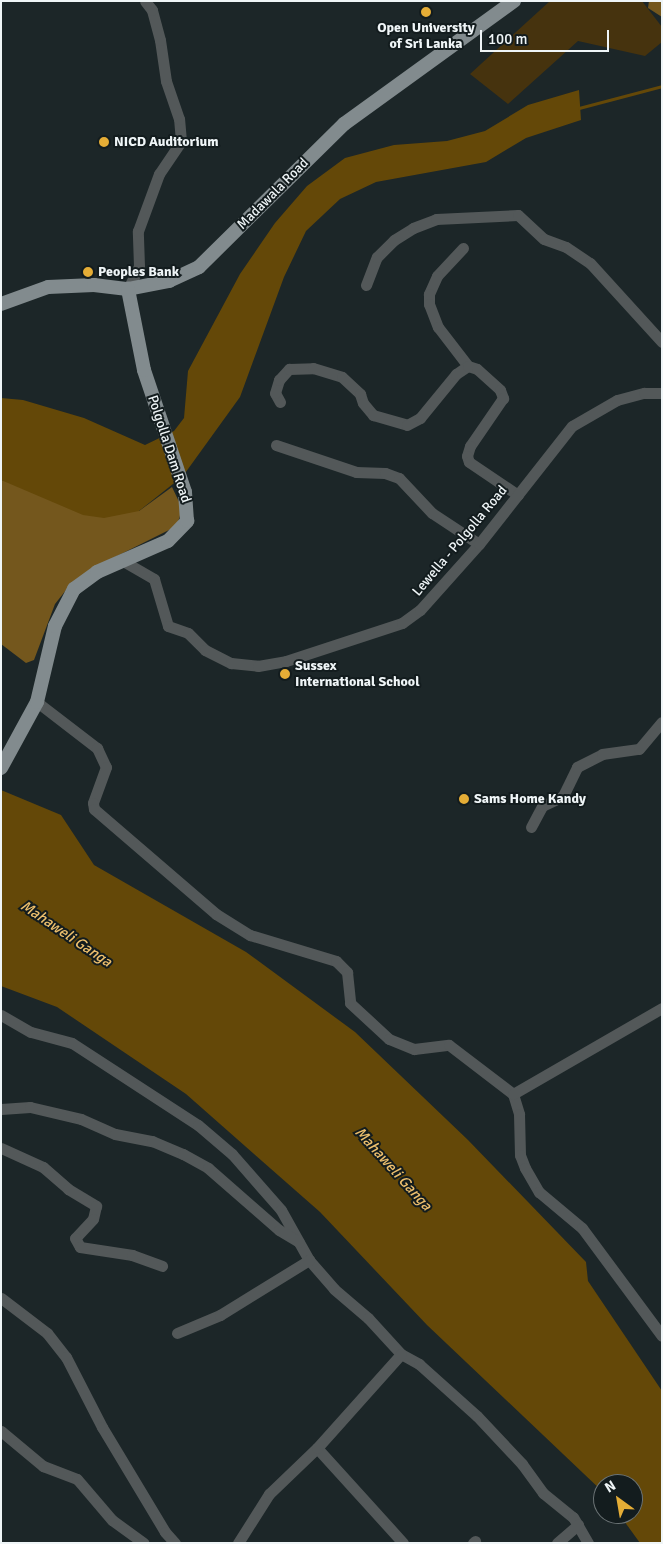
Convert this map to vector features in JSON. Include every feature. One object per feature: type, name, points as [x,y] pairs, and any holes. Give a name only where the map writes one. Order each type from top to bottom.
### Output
[{"type":"main road","name":"Madawala Road","points":[[1,304],[48,287],[94,284],[128,289],[169,281],[199,267],[344,124],[514,1]]},
{"type":"main road","name":"Polgolla Dam Road","points":[[2,767],[36,702],[50,640],[66,601],[89,576],[168,541],[180,532],[187,521],[186,499],[140,355],[128,289]]},
{"type":"street","points":[[128,289],[139,266],[141,223],[159,174],[181,141],[179,119],[166,81],[160,40],[152,10],[145,1]]},
{"type":"street","points":[[366,286],[377,257],[394,240],[413,228],[436,219],[518,215],[544,239],[566,247],[590,263],[662,342]]},
{"type":"street","points":[[464,248],[437,276],[429,304],[438,327],[468,366],[477,369],[500,390],[503,398],[470,446],[469,462],[518,495]]},
{"type":"street","points":[[280,402],[276,393],[279,380],[288,369],[313,368],[342,377],[360,394],[362,403],[374,415],[407,424],[420,418],[456,374],[468,366]]},
{"type":"street","name":"Lewella - Polgolla Road","points":[[123,561],[154,579],[168,626],[188,633],[205,650],[231,663],[258,666],[286,661],[402,623],[441,590],[572,426],[617,400],[644,392],[662,393]]},
{"type":"street","points":[[276,445],[356,472],[385,473],[399,478],[432,513],[479,544]]},
{"type":"street","points":[[36,702],[97,748],[106,767],[93,803],[94,809],[216,914],[250,935],[336,961],[347,972],[350,1003],[389,1039],[414,1049],[449,1045],[513,1094],[520,1114],[520,1156],[524,1168],[540,1192],[582,1228],[662,1336]]},
{"type":"street","points":[[531,827],[542,806],[563,796],[577,767],[602,754],[639,749],[656,732],[662,722]]},
{"type":"street","points":[[513,1094],[662,1008]]},
{"type":"street","points":[[1,1014],[30,1032],[72,1043],[198,1125],[227,1150],[281,1210],[309,1260],[401,1354],[419,1364],[477,1416],[522,1464],[542,1493],[573,1517],[588,1543]]},
{"type":"street","points":[[1,1109],[30,1107],[81,1119],[115,1134],[152,1141],[183,1154],[208,1168],[279,1230],[301,1243]]},
{"type":"street","points":[[1,1148],[43,1167],[68,1188],[96,1206],[93,1218],[75,1238],[80,1247],[132,1255],[162,1266]]},
{"type":"street","points":[[177,1334],[220,1315],[309,1260]]},
{"type":"street","points":[[1,1298],[47,1334],[66,1357],[102,1427],[165,1532],[175,1543]]},
{"type":"street","points":[[238,1543],[269,1494],[317,1448],[401,1354]]},
{"type":"street","points":[[1,1431],[43,1466],[76,1479],[112,1520],[144,1543]]},
{"type":"street","points":[[317,1448],[403,1543]]},
{"type":"street","points":[[557,1543],[578,1525]]},
{"type":"shaded area","points":[[550,1],[642,1],[662,27],[662,42],[645,56],[578,41],[508,104],[470,74]]},
{"type":"shaded area","points":[[649,1],[662,1],[662,17],[648,8]]},
{"type":"shaded area","points":[[1,480],[139,511],[172,487],[182,508],[177,526],[103,563],[70,585],[55,604],[34,660],[26,663],[1,644]]},
{"type":"water","points":[[579,90],[581,120],[526,138],[486,162],[376,182],[340,199],[306,231],[284,277],[240,397],[183,476],[139,511],[104,518],[83,515],[1,480],[1,398],[23,400],[84,418],[145,445],[174,431],[184,418],[188,371],[240,274],[275,223],[307,186],[345,158],[394,145],[447,141],[485,131],[528,105]]},
{"type":"water","name":"Mahaweli Ganga","points":[[1,790],[61,815],[94,865],[246,952],[355,1032],[468,1140],[586,1262],[588,1281],[662,1391],[662,1543],[640,1543],[626,1524],[643,1524],[643,1474],[593,1474],[593,1483],[427,1325],[320,1212],[186,1094],[57,1007],[1,986]]},
{"type":"waterway","points":[[579,108],[662,86]]},
{"type":"place","name":"Open University of Sri Lanka","points":[[426,12]]},
{"type":"place","name":"NICD Auditorium","points":[[104,142]]},
{"type":"place","name":"Peoples Bank","points":[[88,272]]},
{"type":"place","name":"Sussex International School","points":[[285,674]]},
{"type":"place","name":"Sams Home Kandy","points":[[464,799]]}]
